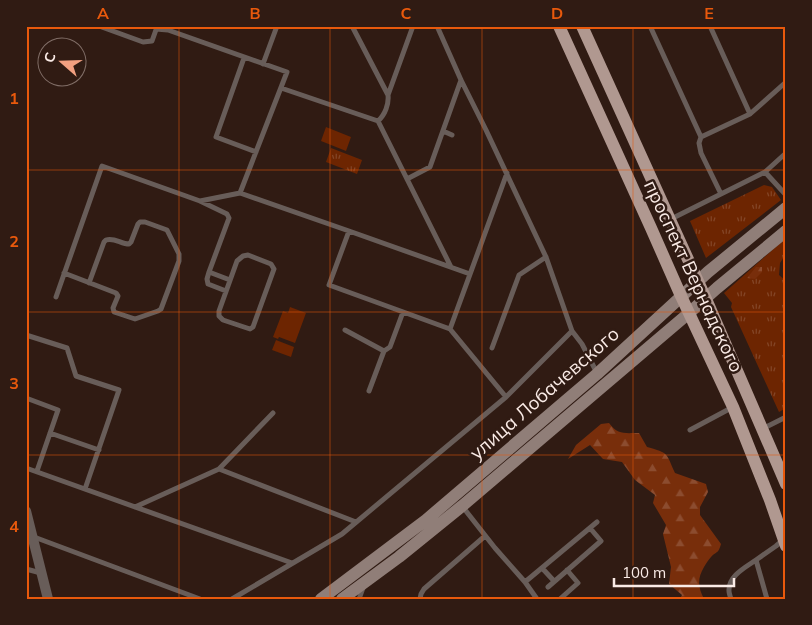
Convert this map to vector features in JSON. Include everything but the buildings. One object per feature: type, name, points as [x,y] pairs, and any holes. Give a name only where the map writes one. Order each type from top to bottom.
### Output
[{"type":"main road","name":"проспект Вернадского","points":[[559,26],[733,407],[785,543]]},
{"type":"main road","name":"проспект Вернадского","points":[[582,26],[706,299],[786,484]]},
{"type":"main road","name":"улица Лобачевского","points":[[321,599],[426,520],[597,374],[697,282],[786,208]]},
{"type":"main road","name":"улица Лобачевского","points":[[349,597],[462,506],[786,231]]},
{"type":"street","points":[[26,511],[48,599]]},
{"type":"lane","points":[[99,26],[143,42],[152,41],[156,28],[168,30],[287,72],[240,193]]},
{"type":"lane","points":[[263,64],[277,26]]},
{"type":"lane","points":[[352,26],[388,95],[389,101],[383,116],[378,121]]},
{"type":"lane","points":[[388,95],[413,26]]},
{"type":"lane","points":[[437,26],[546,257],[572,331],[582,344],[597,374]]},
{"type":"lane","points":[[650,26],[702,137]]},
{"type":"lane","points":[[710,26],[750,114]]},
{"type":"lane","points":[[244,58],[216,137],[256,152]]},
{"type":"lane","points":[[407,179],[430,167],[461,80]]},
{"type":"lane","points":[[721,194],[701,152],[699,143],[702,137],[750,114],[786,82]]},
{"type":"lane","points":[[281,88],[378,121],[451,267]]},
{"type":"lane","points":[[443,131],[452,135]]},
{"type":"lane","points":[[670,219],[765,172],[786,153]]},
{"type":"lane","points":[[56,297],[102,166],[200,201],[228,215],[207,280],[208,284],[226,291]]},
{"type":"lane","points":[[765,172],[786,195]]},
{"type":"lane","points":[[450,329],[506,173]]},
{"type":"lane","points":[[200,201],[240,193],[470,274]]},
{"type":"lane","points":[[64,274],[116,293],[118,296],[113,308],[114,312],[137,318],[161,309],[179,261],[179,254],[167,230],[140,222],[129,244],[112,239],[104,242],[89,283]]},
{"type":"lane","points":[[349,231],[330,285],[450,329],[506,397]]},
{"type":"lane","points":[[243,256],[248,256],[272,266],[273,272],[252,329],[221,319],[219,316],[230,280],[237,261],[243,256]]},
{"type":"lane","points":[[492,348],[519,275],[546,257]]},
{"type":"lane","points":[[209,272],[230,280]]},
{"type":"lane","points":[[369,391],[384,351],[390,347],[403,312]]},
{"type":"lane","points":[[344,330],[384,351]]},
{"type":"lane","points":[[232,599],[342,534],[506,397],[572,331]]},
{"type":"lane","points":[[26,335],[67,348],[76,376],[119,390],[85,489]]},
{"type":"lane","points":[[26,398],[58,410],[37,472]]},
{"type":"lane","points":[[690,430],[733,407]]},
{"type":"lane","points":[[135,507],[219,469],[273,413]]},
{"type":"lane","points":[[762,429],[786,417]]},
{"type":"lane","points":[[50,434],[99,450]]},
{"type":"lane","points":[[26,468],[292,563]]},
{"type":"lane","points":[[219,469],[356,522]]},
{"type":"lane","points":[[462,506],[537,599]]},
{"type":"lane","points":[[525,582],[597,522]]},
{"type":"lane","points":[[548,587],[601,541],[590,528]]},
{"type":"lane","points":[[420,599],[424,590],[485,536]]},
{"type":"lane","points":[[33,537],[200,599]]},
{"type":"lane","points":[[731,599],[728,589],[732,579],[741,570],[776,546],[785,543]]},
{"type":"lane","points":[[756,560],[767,599]]},
{"type":"lane","points":[[542,568],[554,581]]},
{"type":"lane","points":[[26,569],[42,573]]},
{"type":"lane","points":[[560,599],[578,583],[567,570]]},
{"type":"green space","points":[[326,127],[351,137],[346,151],[321,141]]},
{"type":"green space","points":[[331,148],[362,160],[357,174],[326,162]]},
{"type":"green space","points":[[764,185],[772,187],[781,200],[706,258],[690,221]]},
{"type":"green space","points":[[786,238],[786,254],[780,263],[779,275],[786,281],[786,408],[779,412],[731,307],[732,303],[724,293]]},
{"type":"green space","points":[[756,267],[762,267],[762,272],[755,279],[747,278]]},
{"type":"green space","points":[[290,307],[306,313],[295,343],[279,337],[278,339],[273,337],[283,311],[288,313]]},
{"type":"green space","points":[[276,340],[294,347],[291,357],[272,350]]},
{"type":"green space","points":[[609,423],[618,431],[639,433],[647,447],[666,455],[675,473],[706,484],[708,492],[700,507],[700,515],[721,544],[700,575],[700,591],[704,599],[680,599],[682,595],[669,584],[671,567],[663,534],[666,525],[653,503],[655,495],[635,480],[622,462],[603,459],[590,445],[568,459],[576,445],[601,424]]}]
